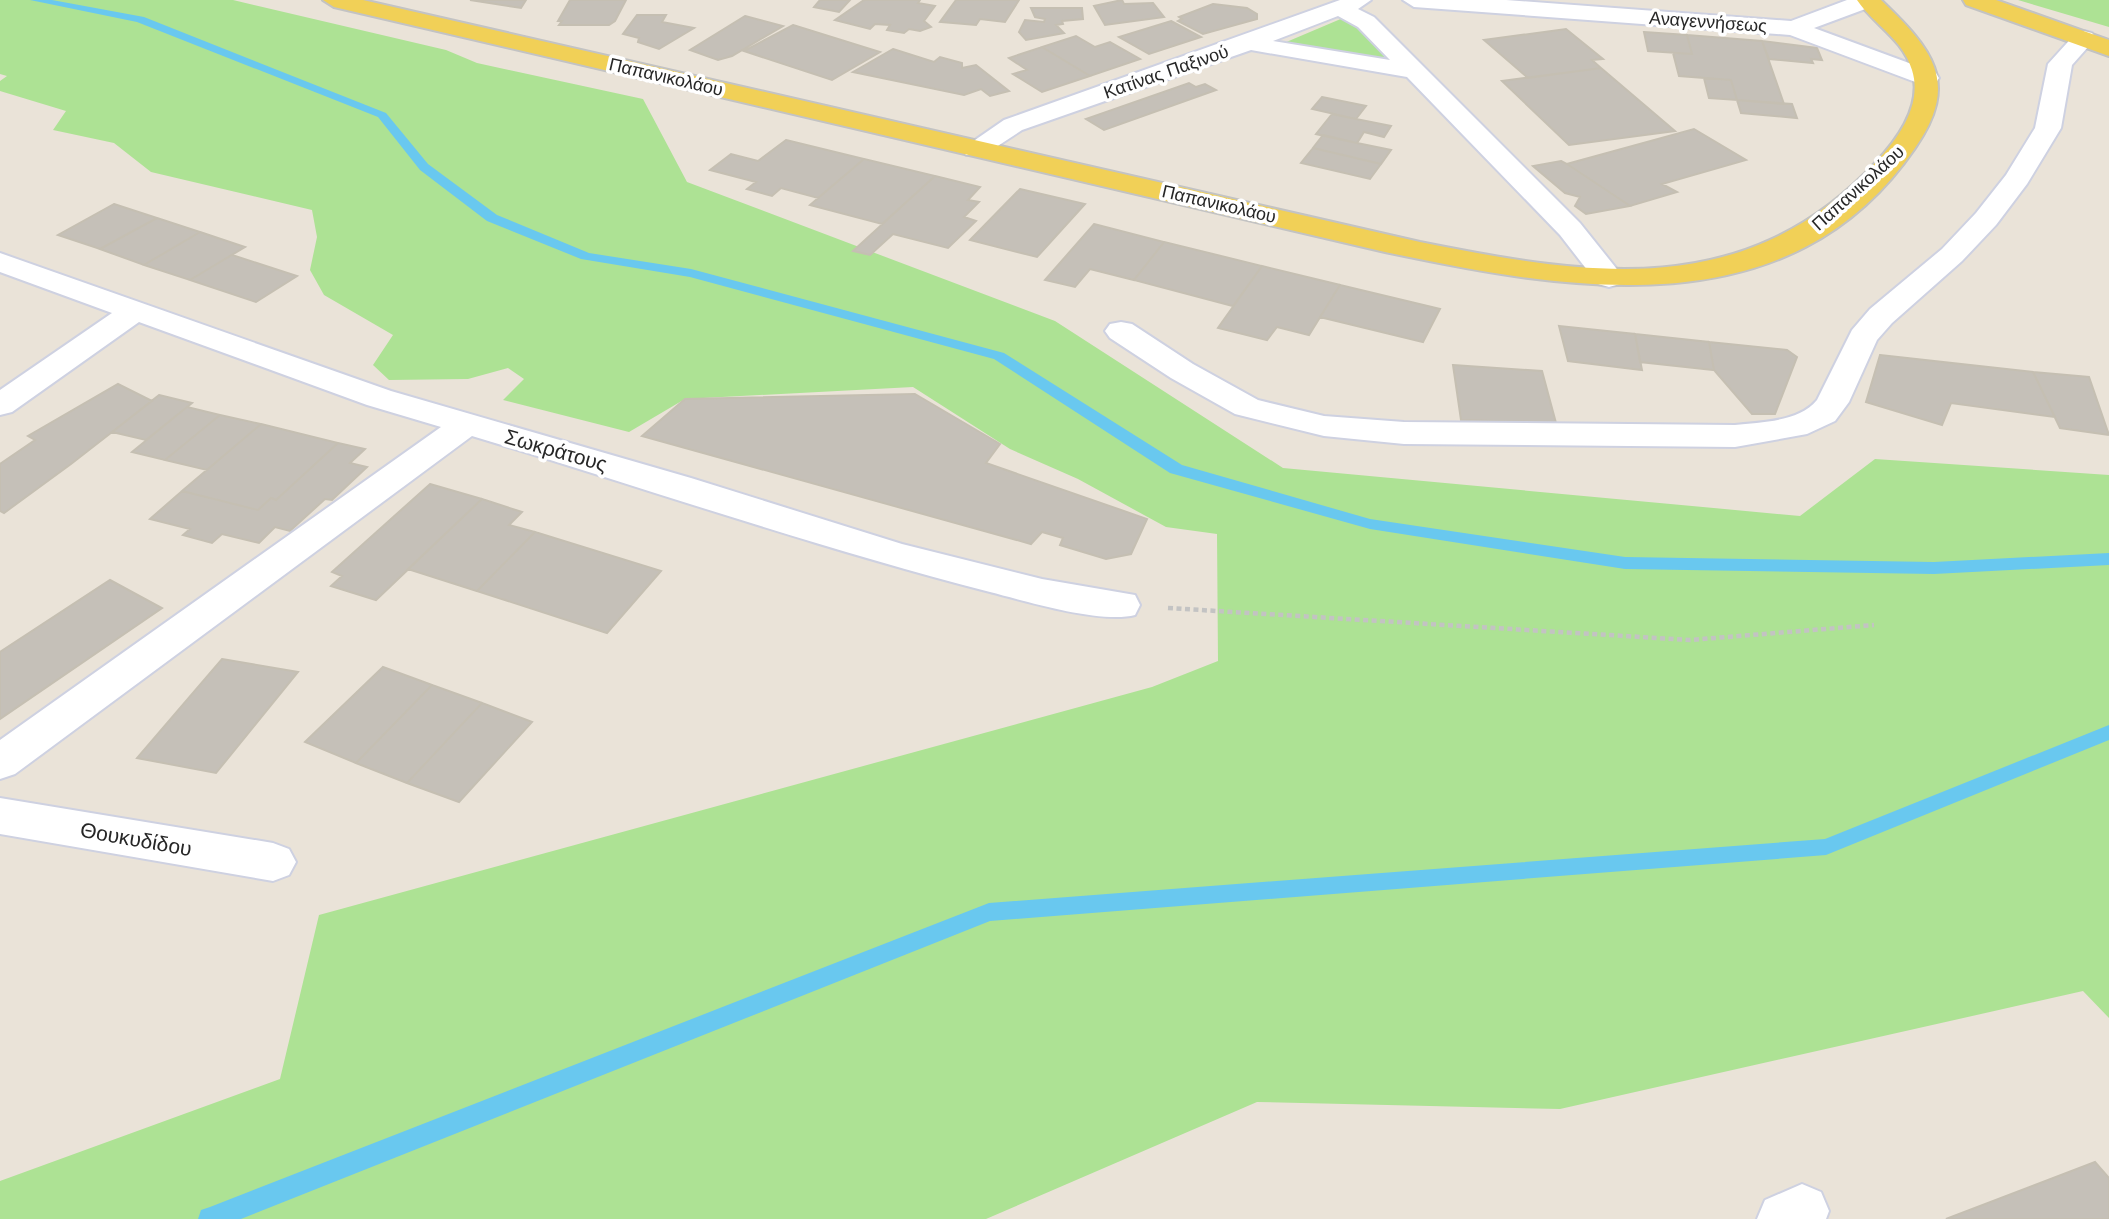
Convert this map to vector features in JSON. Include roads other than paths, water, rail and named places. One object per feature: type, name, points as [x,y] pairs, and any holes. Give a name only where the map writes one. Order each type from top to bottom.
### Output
[{"type":"main road","name":"Παπανικολάου","points":[[334,0],[1431,253],[1516,268],[1609,278],[1671,276],[1715,270],[1773,253],[1799,238],[1847,201],[1907,144],[1924,114],[1928,100],[1927,78]]},
{"type":"main road","points":[[1868,0],[1910,44],[1927,78]]},
{"type":"main road","points":[[1974,0],[2096,43]]},
{"type":"street","name":"Αναγεννήσεως","points":[[1414,0],[1793,28],[1927,78]]},
{"type":"street","name":"Αναγεννήσεως","points":[[1793,28],[1868,0]]},
{"type":"street","name":"Κατίνας Παξινού","points":[[975,149],[1013,125],[1251,42],[1350,4]]},
{"type":"street","points":[[1350,4],[1412,71],[1570,229],[1609,278]]},
{"type":"street","points":[[1251,42],[1273,49],[1412,71]]},
{"type":"street","points":[[1121,331],[1182,371],[1248,407],[1292,420],[1359,431],[1723,436],[1770,433],[1795,428],[1823,414],[1832,402],[1863,337],[1881,316],[1952,255],[1986,219],[2017,178],[2048,128],[2054,108],[2060,64],[2096,43]]},
{"type":"street","name":"Σωκράτους","points":[[0,262],[330,383],[679,486],[896,555],[1042,592],[1121,605]]},
{"type":"street","points":[[0,405],[136,310]]},
{"type":"street","points":[[0,762],[467,424]]},
{"type":"street","name":"Θουκυδίδου","points":[[0,816],[273,862]]},
{"type":"waterway","points":[[35,0],[140,19],[382,115],[424,167],[492,218],[586,256],[691,273],[999,356],[1176,469],[1370,524],[1625,563],[1934,568],[2109,559]]},
{"type":"waterway","points":[[210,1219],[989,912],[1826,847],[2109,732]]}]
